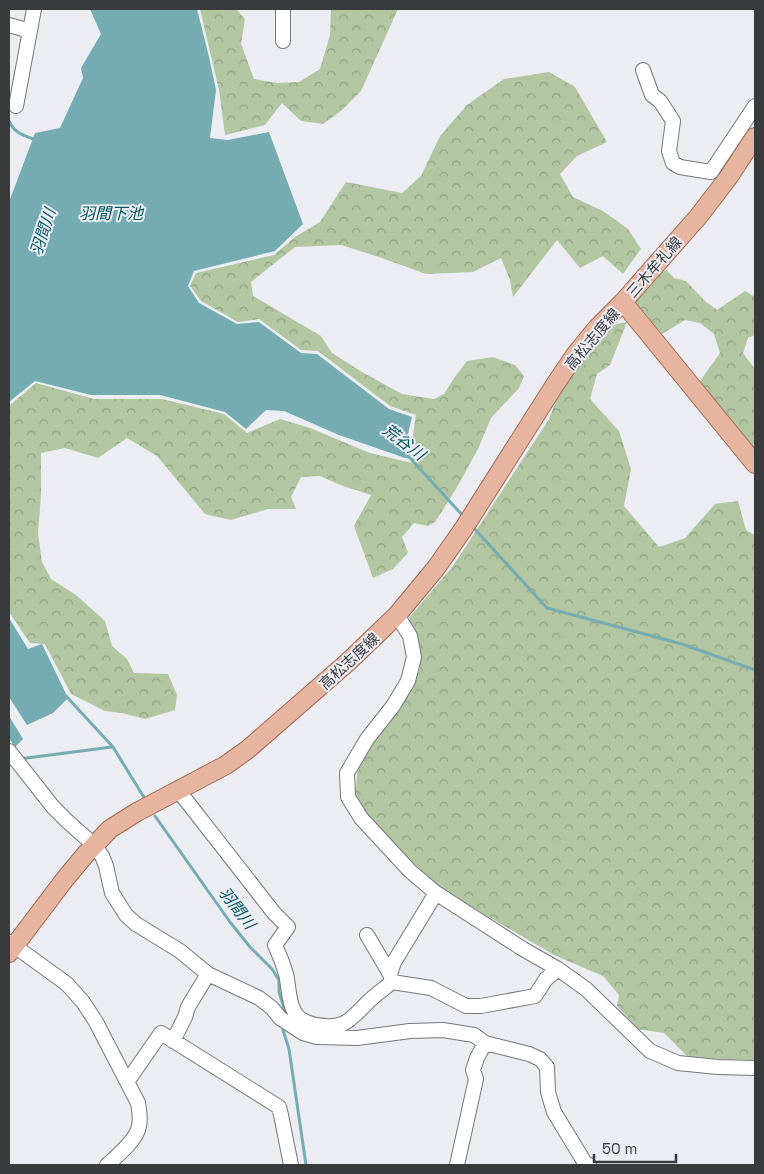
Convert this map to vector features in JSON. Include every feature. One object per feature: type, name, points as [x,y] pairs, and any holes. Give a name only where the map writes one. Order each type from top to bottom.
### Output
[{"type":"main road","name":"三木牟礼線","points":[[755,137],[728,178],[698,217],[623,302],[755,464]]},
{"type":"main road","name":"高松志度線","points":[[10,947],[65,879],[110,829],[137,812],[226,765],[247,750],[348,662],[397,615],[436,568],[464,528],[575,356],[597,328],[623,302]]},
{"type":"street","points":[[16,106],[34,9]]},
{"type":"street","points":[[283,9],[283,41]]},
{"type":"street","points":[[9,24],[30,31]]},
{"type":"street","points":[[643,70],[652,95],[660,101],[673,121],[669,151],[673,163],[680,167],[711,172],[755,106]]},
{"type":"street","points":[[397,615],[410,636],[414,657],[408,681],[393,706],[367,739],[347,773],[348,797],[361,818],[410,871],[436,892],[523,949],[558,969],[586,989],[650,1051],[678,1063],[755,1068]]},
{"type":"street","points":[[9,751],[53,807],[94,845],[102,856],[112,893],[126,915],[136,924],[180,951],[208,974],[259,998],[272,1008],[280,1018],[296,1024],[328,1027],[341,1025],[352,1019],[391,978],[394,962],[436,892]]},
{"type":"street","points":[[178,790],[274,913],[288,927],[275,945],[286,975],[296,1024],[303,1033],[317,1037],[357,1038],[410,1031],[443,1030],[474,1035],[485,1043],[529,1054],[540,1059],[547,1067],[548,1092],[554,1112],[586,1165]]},
{"type":"street","points":[[367,935],[391,978],[431,988],[466,1006],[481,1006],[535,996],[546,979],[558,969]]},
{"type":"street","points":[[10,947],[67,984],[83,1002],[96,1022],[138,1102],[139,1128],[120,1154],[107,1165]]},
{"type":"street","points":[[173,1041],[188,1007],[208,974]]},
{"type":"street","points":[[127,1082],[161,1033],[279,1107],[291,1165]]},
{"type":"street","points":[[457,1165],[476,1078],[473,1070],[485,1043]]},
{"type":"green space","points":[[200,9],[236,9],[245,19],[241,44],[254,79],[277,83],[299,82],[320,69],[330,35],[331,9],[398,9],[361,91],[341,111],[323,124],[301,121],[282,103],[265,125],[225,135],[219,90]]},
{"type":"green space","points":[[549,72],[575,87],[607,142],[577,156],[560,174],[573,197],[603,211],[628,229],[641,249],[623,274],[603,256],[580,268],[557,240],[513,297],[510,280],[501,258],[473,272],[426,274],[341,245],[295,247],[251,282],[253,296],[321,336],[332,353],[402,394],[434,399],[444,394],[467,361],[493,357],[515,365],[524,376],[519,388],[491,418],[478,449],[435,522],[428,526],[414,523],[402,537],[408,553],[393,569],[373,578],[354,526],[371,495],[320,476],[301,477],[291,497],[296,509],[268,509],[231,520],[205,514],[157,456],[127,438],[98,458],[65,448],[41,453],[41,495],[38,533],[42,562],[51,579],[76,595],[105,621],[112,646],[127,659],[134,673],[168,674],[177,695],[175,710],[145,719],[105,711],[71,694],[45,644],[30,643],[9,612],[9,406],[36,383],[94,399],[162,399],[224,414],[247,433],[280,419],[310,428],[370,453],[412,463],[416,415],[390,406],[318,351],[301,350],[259,319],[238,322],[201,301],[190,286],[196,273],[274,255],[295,237],[320,222],[346,182],[402,193],[421,176],[440,136],[467,105],[504,79]]},
{"type":"green space","points":[[667,270],[674,278],[686,281],[706,302],[717,310],[745,291],[755,297],[755,335],[748,338],[743,353],[755,369],[755,449],[700,381],[720,353],[714,334],[700,323],[685,320],[662,334],[635,301],[656,274]]},
{"type":"green space","points":[[627,322],[610,365],[597,374],[590,399],[619,431],[631,469],[624,506],[659,547],[685,538],[715,504],[738,501],[746,530],[755,535],[755,1060],[689,1058],[664,1033],[638,1029],[617,1006],[619,995],[603,976],[554,955],[438,887],[367,817],[355,796],[358,766],[420,669],[418,644],[409,618],[453,566],[549,419],[556,401],[606,326]]},
{"type":"water","name":"羽間下池","points":[[90,9],[197,9],[216,90],[210,138],[228,140],[269,132],[303,224],[275,251],[194,271],[188,286],[199,303],[237,324],[259,322],[301,353],[317,354],[389,409],[412,417],[408,434],[410,458],[405,458],[339,435],[284,411],[266,410],[246,429],[225,412],[160,395],[91,395],[35,381],[9,402],[9,202],[35,133],[60,128],[83,78],[81,68],[101,34]]},
{"type":"water","points":[[9,618],[28,649],[42,644],[68,698],[53,713],[27,725],[9,697]]},
{"type":"water","points":[[9,716],[23,739],[15,747],[9,738]]},
{"type":"waterway","points":[[9,121],[17,131],[36,140]]},
{"type":"waterway","name":"荒谷川","points":[[407,456],[464,517]]},
{"type":"waterway","name":"荒谷川","points":[[471,525],[547,608],[682,644],[755,670]]},
{"type":"waterway","name":"羽間川","points":[[66,696],[113,747],[145,799]]},
{"type":"waterway","points":[[19,759],[112,747]]},
{"type":"waterway","name":"羽間川","points":[[155,816],[230,922],[250,947],[272,969],[279,980],[279,992],[284,1008],[290,1018]]},
{"type":"waterway","name":"羽間川","points":[[283,1030],[289,1049],[306,1165]]}]
